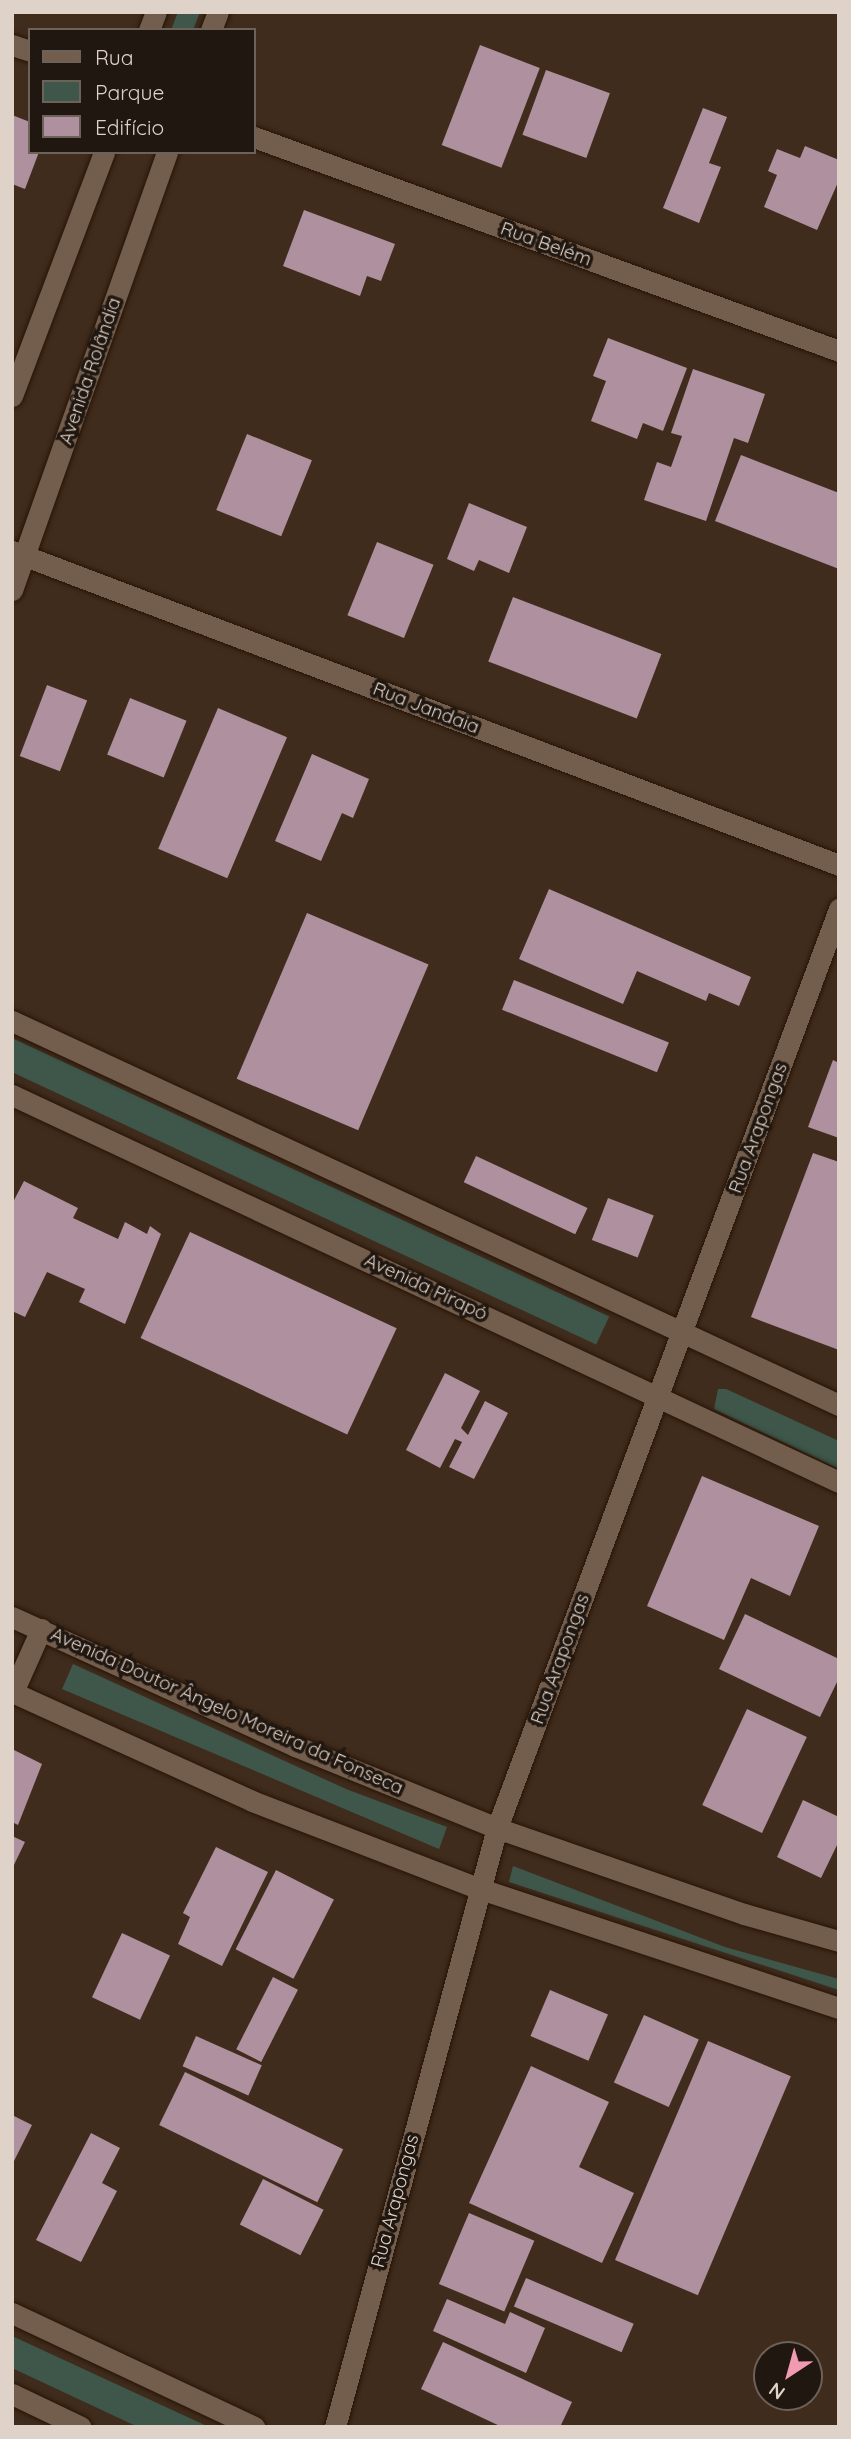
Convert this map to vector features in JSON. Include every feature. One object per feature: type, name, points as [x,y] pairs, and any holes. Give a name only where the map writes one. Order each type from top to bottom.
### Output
[{"type":"street","name":"Rua Belém","points":[[256,138],[839,351]]},
{"type":"street","points":[[12,396],[103,154]]},
{"type":"street","name":"Avenida Rolândia","points":[[12,590],[18,554],[166,154]]},
{"type":"street","name":"Rua Jandaia","points":[[18,554],[839,865]]},
{"type":"street","name":"Rua Arapongas","points":[[335,2427],[478,1888],[497,1828],[839,909]]},
{"type":"street","points":[[12,1021],[839,1405]]},
{"type":"street","name":"Avenida Pirapó","points":[[12,1095],[839,1482]]},
{"type":"street","name":"Avenida Doutor Ângelo Moreira da Fonseca","points":[[12,1616],[295,1746],[497,1828],[744,1914],[839,1941]]},
{"type":"street","points":[[41,1629],[13,1692],[252,1801],[478,1888],[839,2008]]},
{"type":"street","points":[[12,2313],[254,2427]]},
{"type":"street","points":[[12,2395],[81,2427]]},
{"type":"green space","points":[[178,12],[200,12],[194,28],[172,28]]},
{"type":"green space","points":[[12,1038],[609,1317],[596,1345],[12,1072]]},
{"type":"green space","points":[[718,1389],[726,1389],[839,1441],[839,1469],[714,1409]]},
{"type":"green space","points":[[73,1664],[346,1789],[447,1827],[439,1849],[62,1689]]},
{"type":"green space","points":[[513,1866],[725,1947],[839,1979],[839,1990],[509,1882]]},
{"type":"green space","points":[[12,2336],[209,2427],[138,2427],[12,2368]]},
{"type":"building","points":[[480,45],[540,68],[501,168],[442,145]]},
{"type":"building","points":[[546,70],[610,93],[586,158],[522,135]]},
{"type":"building","points":[[703,108],[727,117],[709,163],[721,167],[699,223],[663,208]]},
{"type":"building","points":[[12,115],[28,121],[28,154],[38,154],[25,189],[12,184]]},
{"type":"building","points":[[805,146],[839,160],[839,180],[817,230],[764,207],[777,175],[768,171],[777,149],[800,158]]},
{"type":"building","points":[[304,210],[395,244],[381,281],[367,276],[360,296],[283,266]]},
{"type":"building","points":[[608,338],[687,368],[663,431],[643,423],[637,439],[591,421],[606,381],[593,376]]},
{"type":"building","points":[[693,369],[765,394],[748,443],[734,438],[706,521],[644,500],[657,462],[671,467],[682,436],[671,433]]},
{"type":"building","points":[[247,434],[312,460],[281,536],[216,510]]},
{"type":"building","points":[[741,455],[839,493],[839,569],[715,521]]},
{"type":"building","points":[[469,503],[527,527],[509,573],[479,560],[474,571],[447,559]]},
{"type":"building","points":[[377,542],[434,565],[404,638],[347,615]]},
{"type":"building","points":[[513,597],[661,654],[637,718],[488,661]]},
{"type":"building","points":[[47,685],[87,700],[60,771],[20,756]]},
{"type":"building","points":[[130,698],[187,721],[164,777],[107,755]]},
{"type":"building","points":[[218,708],[287,737],[227,878],[158,849]]},
{"type":"building","points":[[312,754],[369,779],[353,818],[342,813],[321,861],[275,841]]},
{"type":"building","points":[[549,889],[751,977],[739,1006],[709,993],[706,1001],[637,971],[623,1004],[519,959]]},
{"type":"building","points":[[307,913],[429,965],[358,1130],[237,1079]]},
{"type":"building","points":[[514,980],[669,1043],[657,1072],[502,1010]]},
{"type":"building","points":[[833,1060],[839,1063],[839,1138],[808,1127]]},
{"type":"building","points":[[813,1153],[839,1162],[839,1350],[751,1317]]},
{"type":"building","points":[[476,1156],[587,1208],[575,1234],[464,1182]]},
{"type":"building","points":[[24,1181],[78,1208],[73,1218],[118,1239],[125,1222],[147,1234],[150,1226],[161,1234],[125,1324],[79,1302],[85,1289],[47,1272],[25,1317],[12,1311],[12,1204]]},
{"type":"building","points":[[608,1198],[654,1216],[638,1258],[592,1240]]},
{"type":"building","points":[[190,1232],[397,1328],[347,1434],[141,1338]]},
{"type":"building","points":[[445,1373],[480,1391],[461,1428],[468,1435],[485,1401],[508,1413],[474,1479],[449,1467],[462,1442],[455,1439],[440,1468],[406,1450]]},
{"type":"building","points":[[702,1476],[819,1526],[790,1596],[751,1578],[724,1640],[647,1606]]},
{"type":"building","points":[[745,1614],[839,1659],[839,1678],[820,1717],[719,1669]]},
{"type":"building","points":[[747,1709],[807,1737],[762,1833],[702,1805]]},
{"type":"building","points":[[12,1749],[42,1764],[18,1825],[12,1822]]},
{"type":"building","points":[[803,1800],[839,1817],[839,1841],[821,1878],[777,1857]]},
{"type":"building","points":[[12,1836],[25,1842],[12,1869]]},
{"type":"building","points":[[216,1847],[268,1872],[222,1966],[178,1944],[190,1917],[183,1913]]},
{"type":"building","points":[[276,1870],[334,1900],[294,1979],[236,1949]]},
{"type":"building","points":[[122,1933],[170,1955],[140,2020],[92,1997]]},
{"type":"building","points":[[273,1977],[298,1990],[261,2062],[236,2049]]},
{"type":"building","points":[[550,1990],[608,2015],[588,2061],[530,2036]]},
{"type":"building","points":[[644,2015],[699,2039],[669,2107],[614,2083]]},
{"type":"building","points":[[196,2036],[262,2065],[248,2095],[183,2066]]},
{"type":"building","points":[[708,2041],[791,2076],[698,2295],[615,2260]]},
{"type":"building","points":[[531,2066],[609,2102],[579,2167],[634,2193],[602,2263],[469,2203]]},
{"type":"building","points":[[185,2072],[343,2149],[317,2202],[159,2125]]},
{"type":"building","points":[[12,2115],[32,2125],[12,2165]]},
{"type":"building","points":[[91,2133],[120,2148],[102,2183],[117,2191],[81,2262],[36,2240]]},
{"type":"building","points":[[263,2179],[324,2210],[300,2255],[240,2224]]},
{"type":"building","points":[[469,2213],[534,2241],[504,2312],[439,2284]]},
{"type":"building","points":[[526,2278],[634,2324],[622,2352],[514,2307]]},
{"type":"building","points":[[447,2299],[505,2324],[510,2312],[545,2328],[526,2373],[433,2331]]},
{"type":"building","points":[[443,2342],[572,2402],[560,2427],[502,2427],[421,2389]]}]
